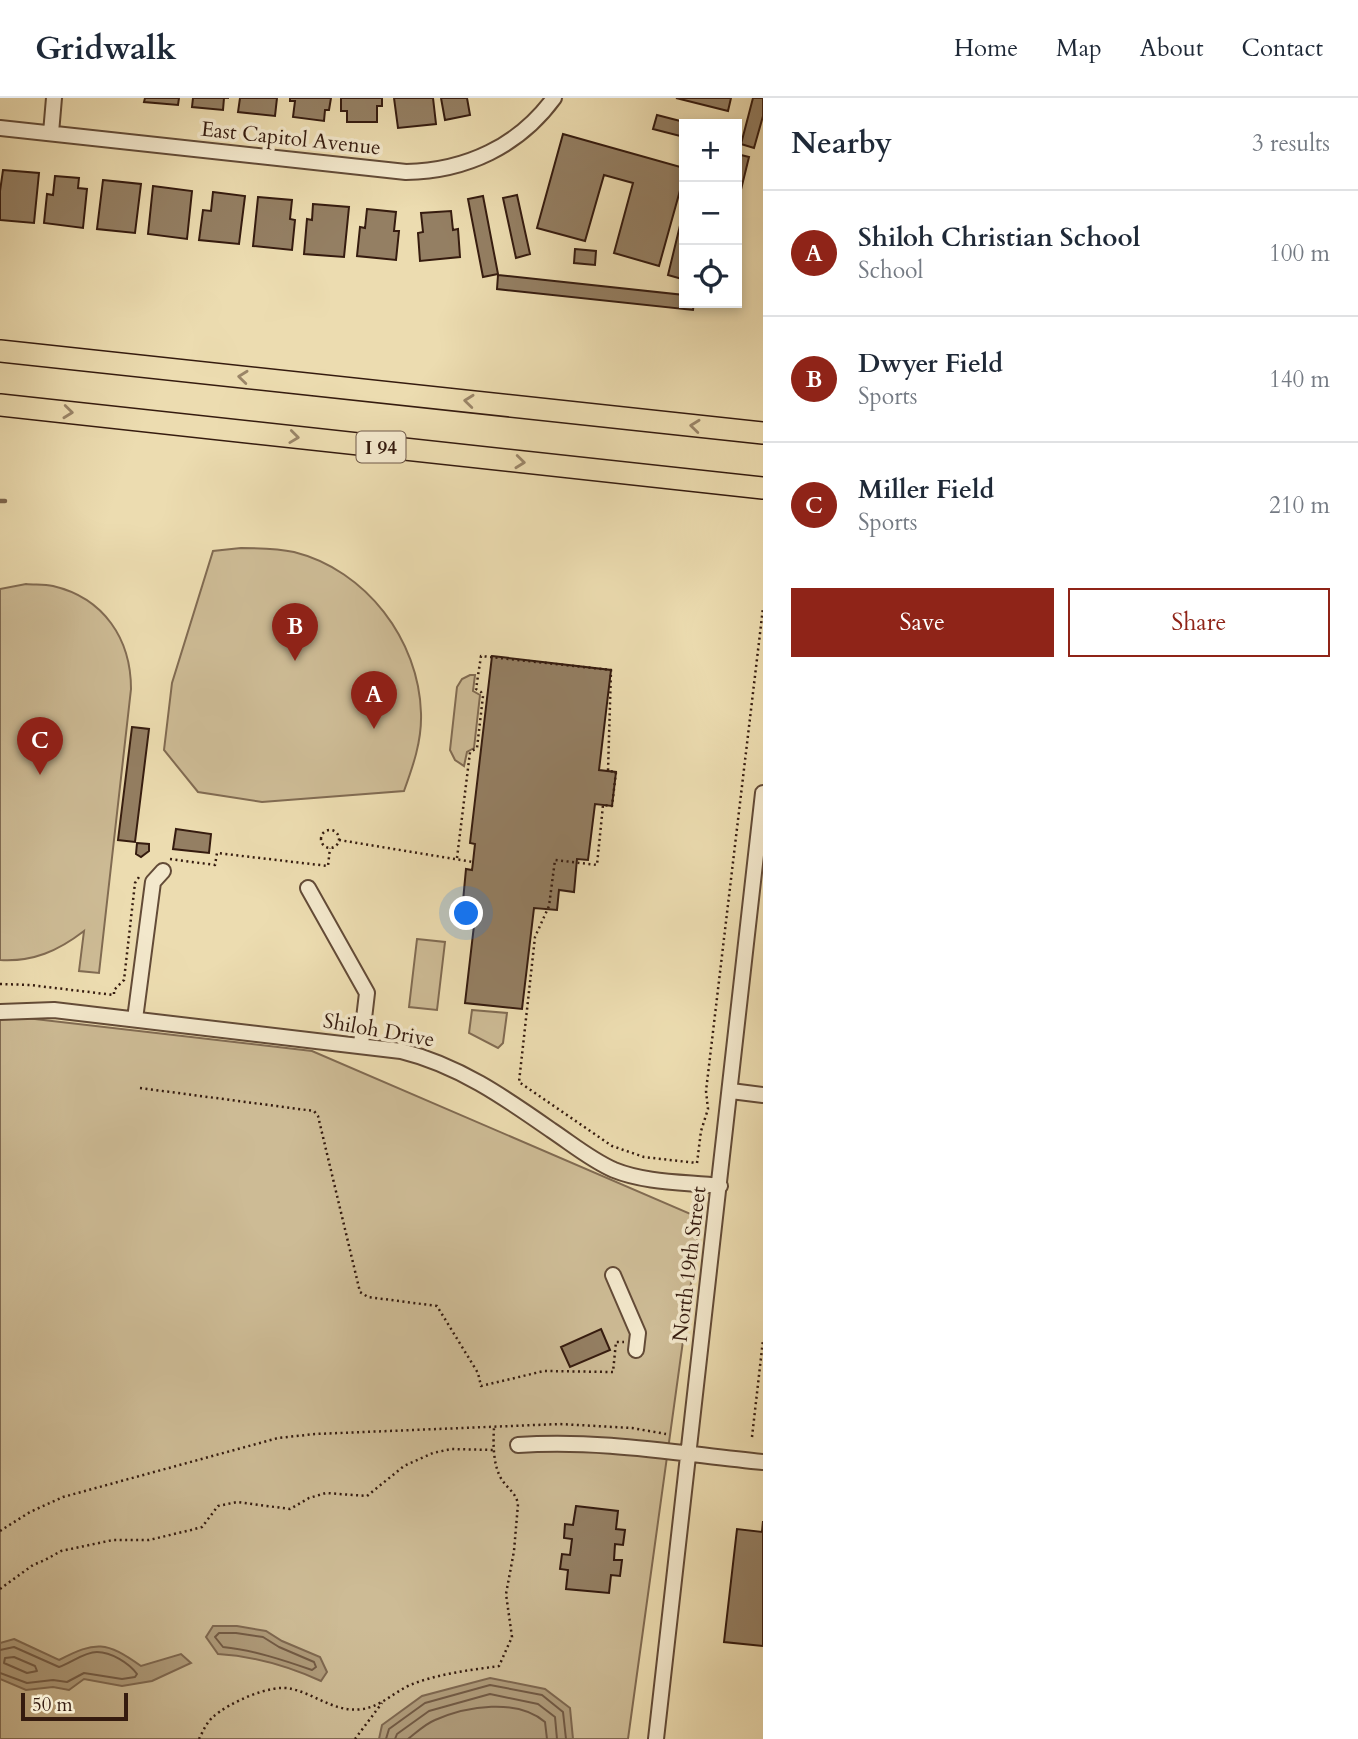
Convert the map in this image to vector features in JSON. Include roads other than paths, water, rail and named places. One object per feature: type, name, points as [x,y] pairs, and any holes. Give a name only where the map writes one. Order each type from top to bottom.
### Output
[{"type":"highway","points":[[0,351],[763,433]]},
{"type":"highway","name":"I 94","points":[[0,405],[763,488]]},
{"type":"street","points":[[51,133],[54,98]]},
{"type":"street","name":"East Capitol Avenue","points":[[0,128],[407,172],[462,164],[497,150],[529,127],[554,98]]},
{"type":"street","name":"North 19th Street","points":[[656,1739],[763,793]]},
{"type":"street","points":[[135,1019],[153,882],[163,865]]},
{"type":"street","points":[[308,888],[367,993],[361,1044]]},
{"type":"street","name":"Shiloh Drive","points":[[0,1012],[40,1009],[361,1044],[401,1051],[446,1064],[484,1085],[591,1157],[617,1171],[642,1178],[720,1186]]},
{"type":"street","points":[[730,1091],[763,1095]]},
{"type":"street","points":[[613,1275],[638,1333],[637,1347]]},
{"type":"street","points":[[519,1445],[578,1443],[763,1462]]},
{"type":"water","points":[[213,1626],[237,1626],[266,1631],[320,1657],[327,1672],[321,1681],[271,1663],[218,1654],[206,1637]]},
{"type":"water","points":[[14,1639],[59,1660],[82,1649],[101,1646],[119,1652],[141,1666],[181,1654],[191,1663],[152,1681],[122,1686],[84,1679],[69,1690],[53,1687],[26,1690],[0,1679],[0,1643]]},
{"type":"water","points":[[490,1678],[545,1689],[570,1708],[573,1739],[379,1739],[382,1725],[422,1696]]},
{"type":"waterway","points":[[0,501],[5,501]]},
{"type":"place","name":"Dwyer Field","points":[[295,661]]},
{"type":"place","name":"Shiloh Christian School","points":[[374,729]]},
{"type":"place","name":"Miller Field","points":[[40,775]]}]
